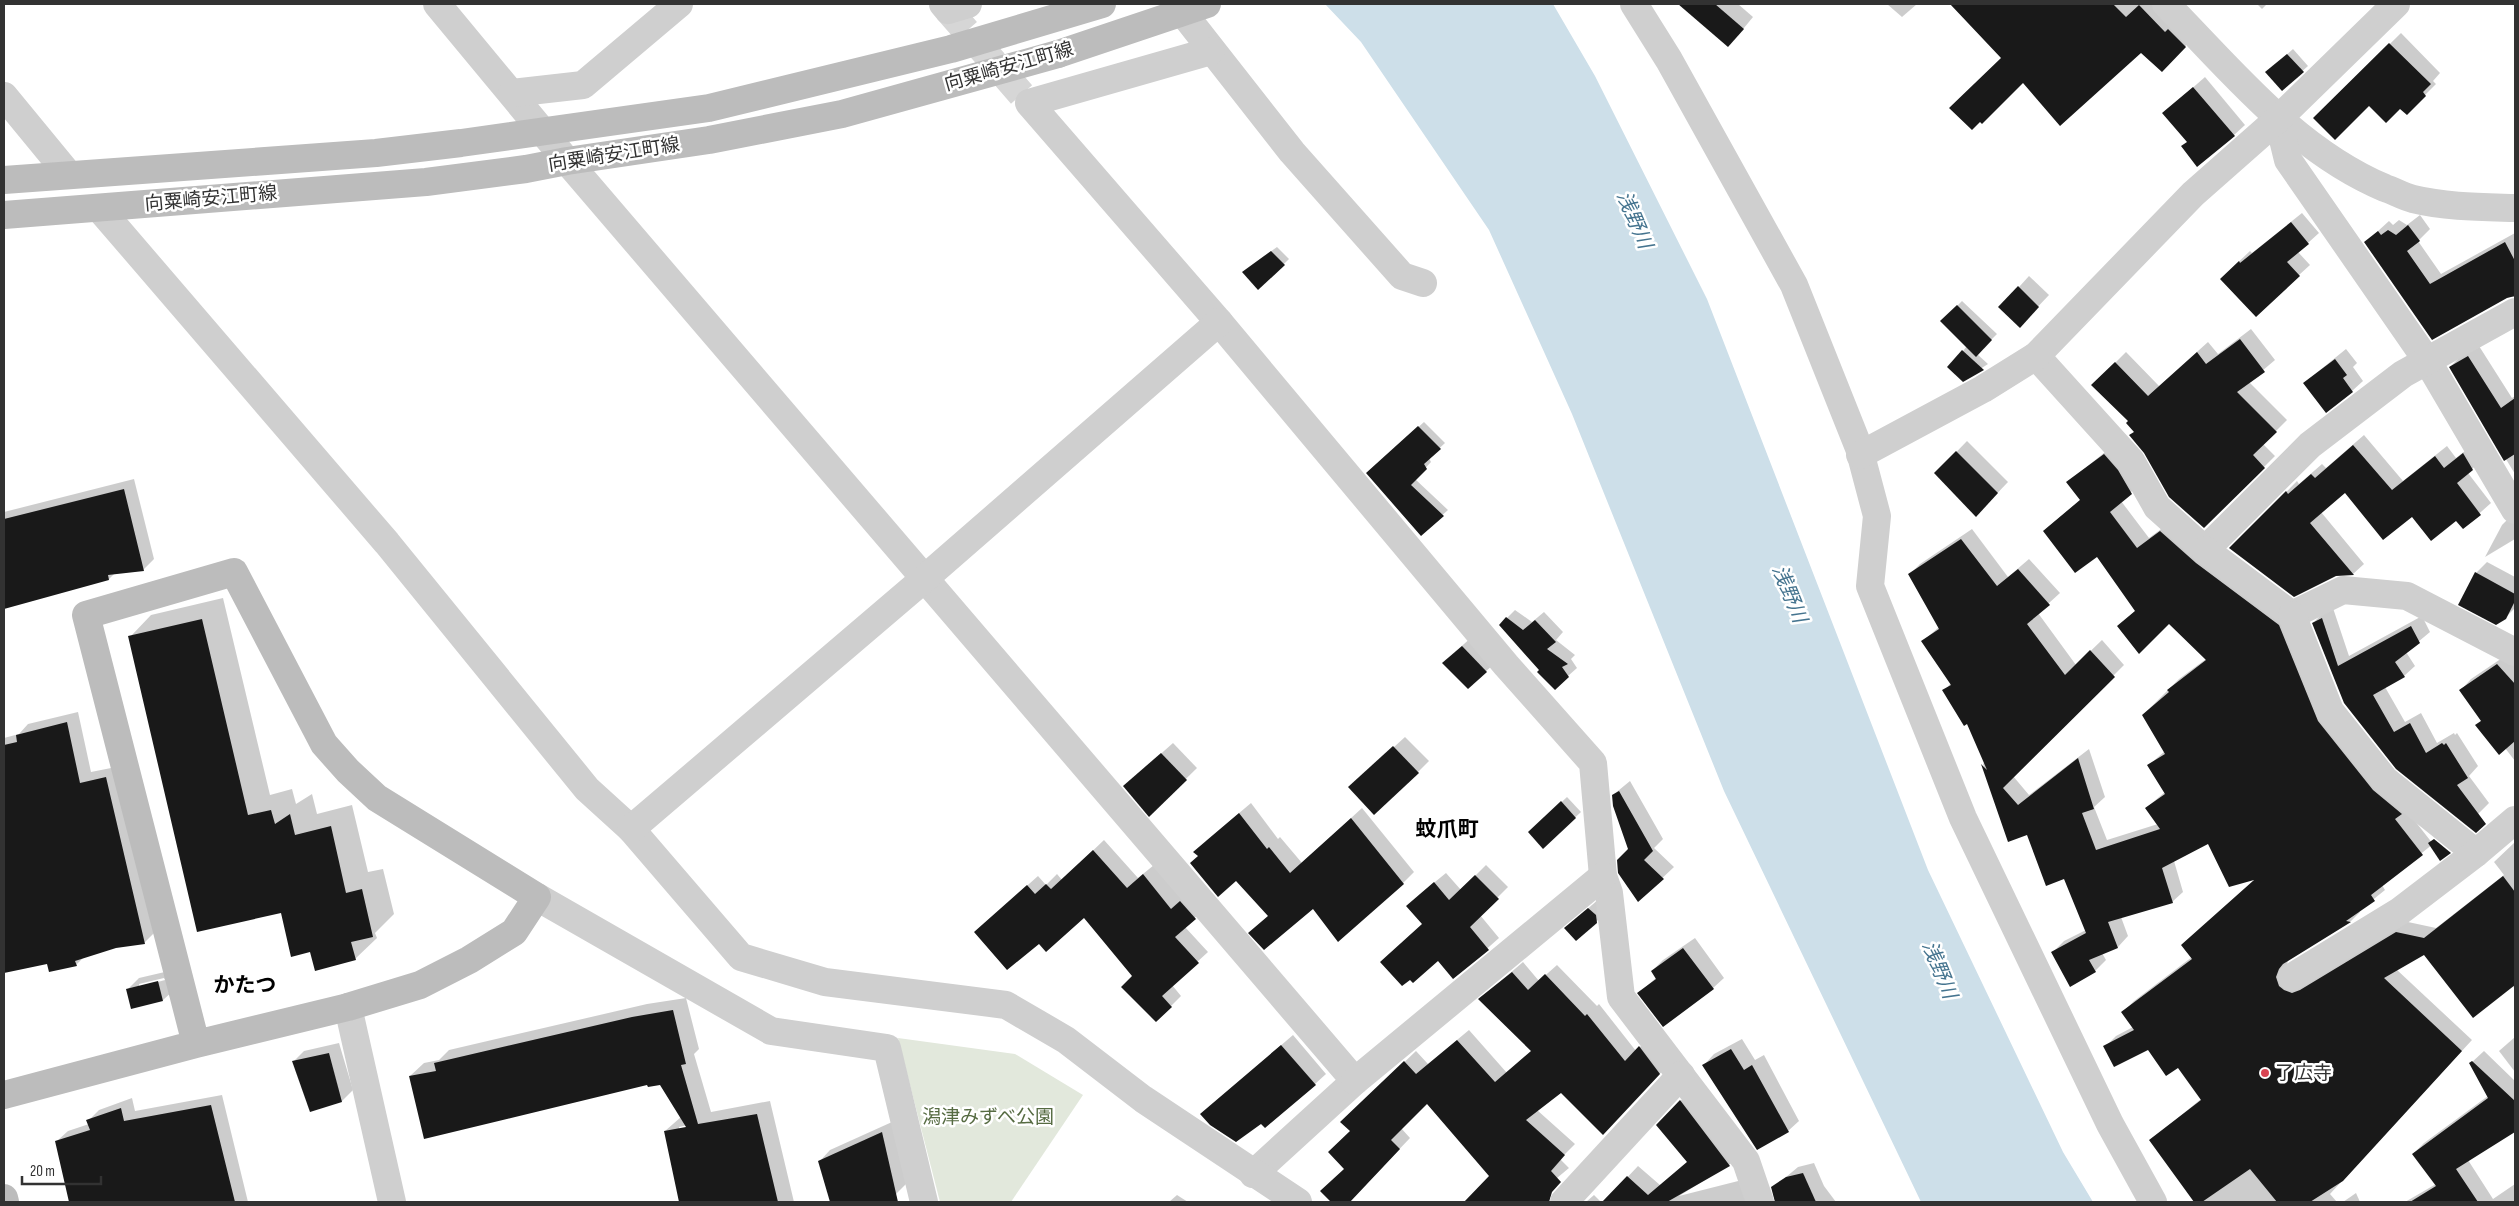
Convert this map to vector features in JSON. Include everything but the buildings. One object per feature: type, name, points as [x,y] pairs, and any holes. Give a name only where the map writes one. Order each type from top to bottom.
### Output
[{"type":"main road","name":"向粟崎安江町線","points":[[4,180],[376,152],[461,143],[541,130],[709,108],[951,50],[1102,4]]},
{"type":"main road","name":"向粟崎安江町線","points":[[4,215],[426,182],[526,169],[566,160],[709,140],[842,114],[1058,54],[1207,4]]},
{"type":"main road","points":[[4,1095],[196,1044],[348,1007],[420,985],[469,960],[514,932],[537,897],[378,798],[348,771],[324,744],[234,572],[86,615],[196,1044]]},
{"type":"main road","points":[[4,1198],[5,1202]]},
{"type":"street","points":[[436,4],[566,160],[1355,1081]]},
{"type":"street","points":[[512,93],[583,85],[679,4]]},
{"type":"street","points":[[943,4],[948,10],[968,4]]},
{"type":"street","points":[[1176,4],[1292,152],[1402,276],[1423,283]]},
{"type":"street","points":[[1634,4],[1669,60],[1794,285],[1860,455],[1877,516],[1870,586],[1963,818],[2110,1124],[2153,1202]]},
{"type":"street","points":[[2166,4],[2278,119],[2309,144],[2360,177],[2412,199],[2476,207],[2515,208]]},
{"type":"street","points":[[1860,455],[1983,389],[2036,356],[2193,194],[2278,119],[2396,4]]},
{"type":"street","points":[[1211,51],[1029,103],[1219,322],[1506,665],[1593,763],[1604,876],[1609,892],[1622,997],[1746,1161],[1760,1202]]},
{"type":"street","points":[[4,96],[70,175]]},
{"type":"street","points":[[2278,119],[2288,160],[2428,362],[2515,510]]},
{"type":"street","points":[[99,208],[387,544],[587,789],[631,829],[741,958],[825,982],[1006,1005],[1066,1040],[1143,1099],[1253,1174],[1298,1202]]},
{"type":"street","points":[[2205,550],[2310,445],[2403,374],[2428,362],[2515,312]]},
{"type":"street","points":[[631,829],[924,579],[1219,322]]},
{"type":"street","points":[[2036,356],[2131,461],[2157,507],[2205,550],[2292,615],[2330,711],[2385,780],[2476,854]]},
{"type":"street","points":[[2292,615],[2343,590],[2407,596],[2515,652]]},
{"type":"street","points":[[2292,977],[2400,911],[2476,854],[2515,820]]},
{"type":"street","points":[[1253,1174],[1355,1081],[1604,876]]},
{"type":"street","points":[[537,897],[770,1031],[887,1048],[924,1202]]},
{"type":"street","points":[[348,1007],[392,1202]]},
{"type":"street","points":[[1564,1202],[1681,1075]]},
{"type":"green space","name":"潟津みずべ公園","points":[[898,1038],[1015,1054],[1083,1095],[1011,1202],[940,1202]]},
{"type":"water","name":"浅野川","points":[[1325,4],[1553,4],[1595,76],[1707,299],[1928,870],[2063,1152],[2093,1202],[1921,1202],[1724,791],[1572,414],[1489,230],[1361,42]]},
{"type":"tunnel","points":[[948,10],[1029,103]]},
{"type":"place","name":"了広寺","points":[[2265,1073]]},
{"type":"district","name":"蚊爪町","points":[[1447,829]]},
{"type":"district","name":"かたつ","points":[[245,985]]}]
